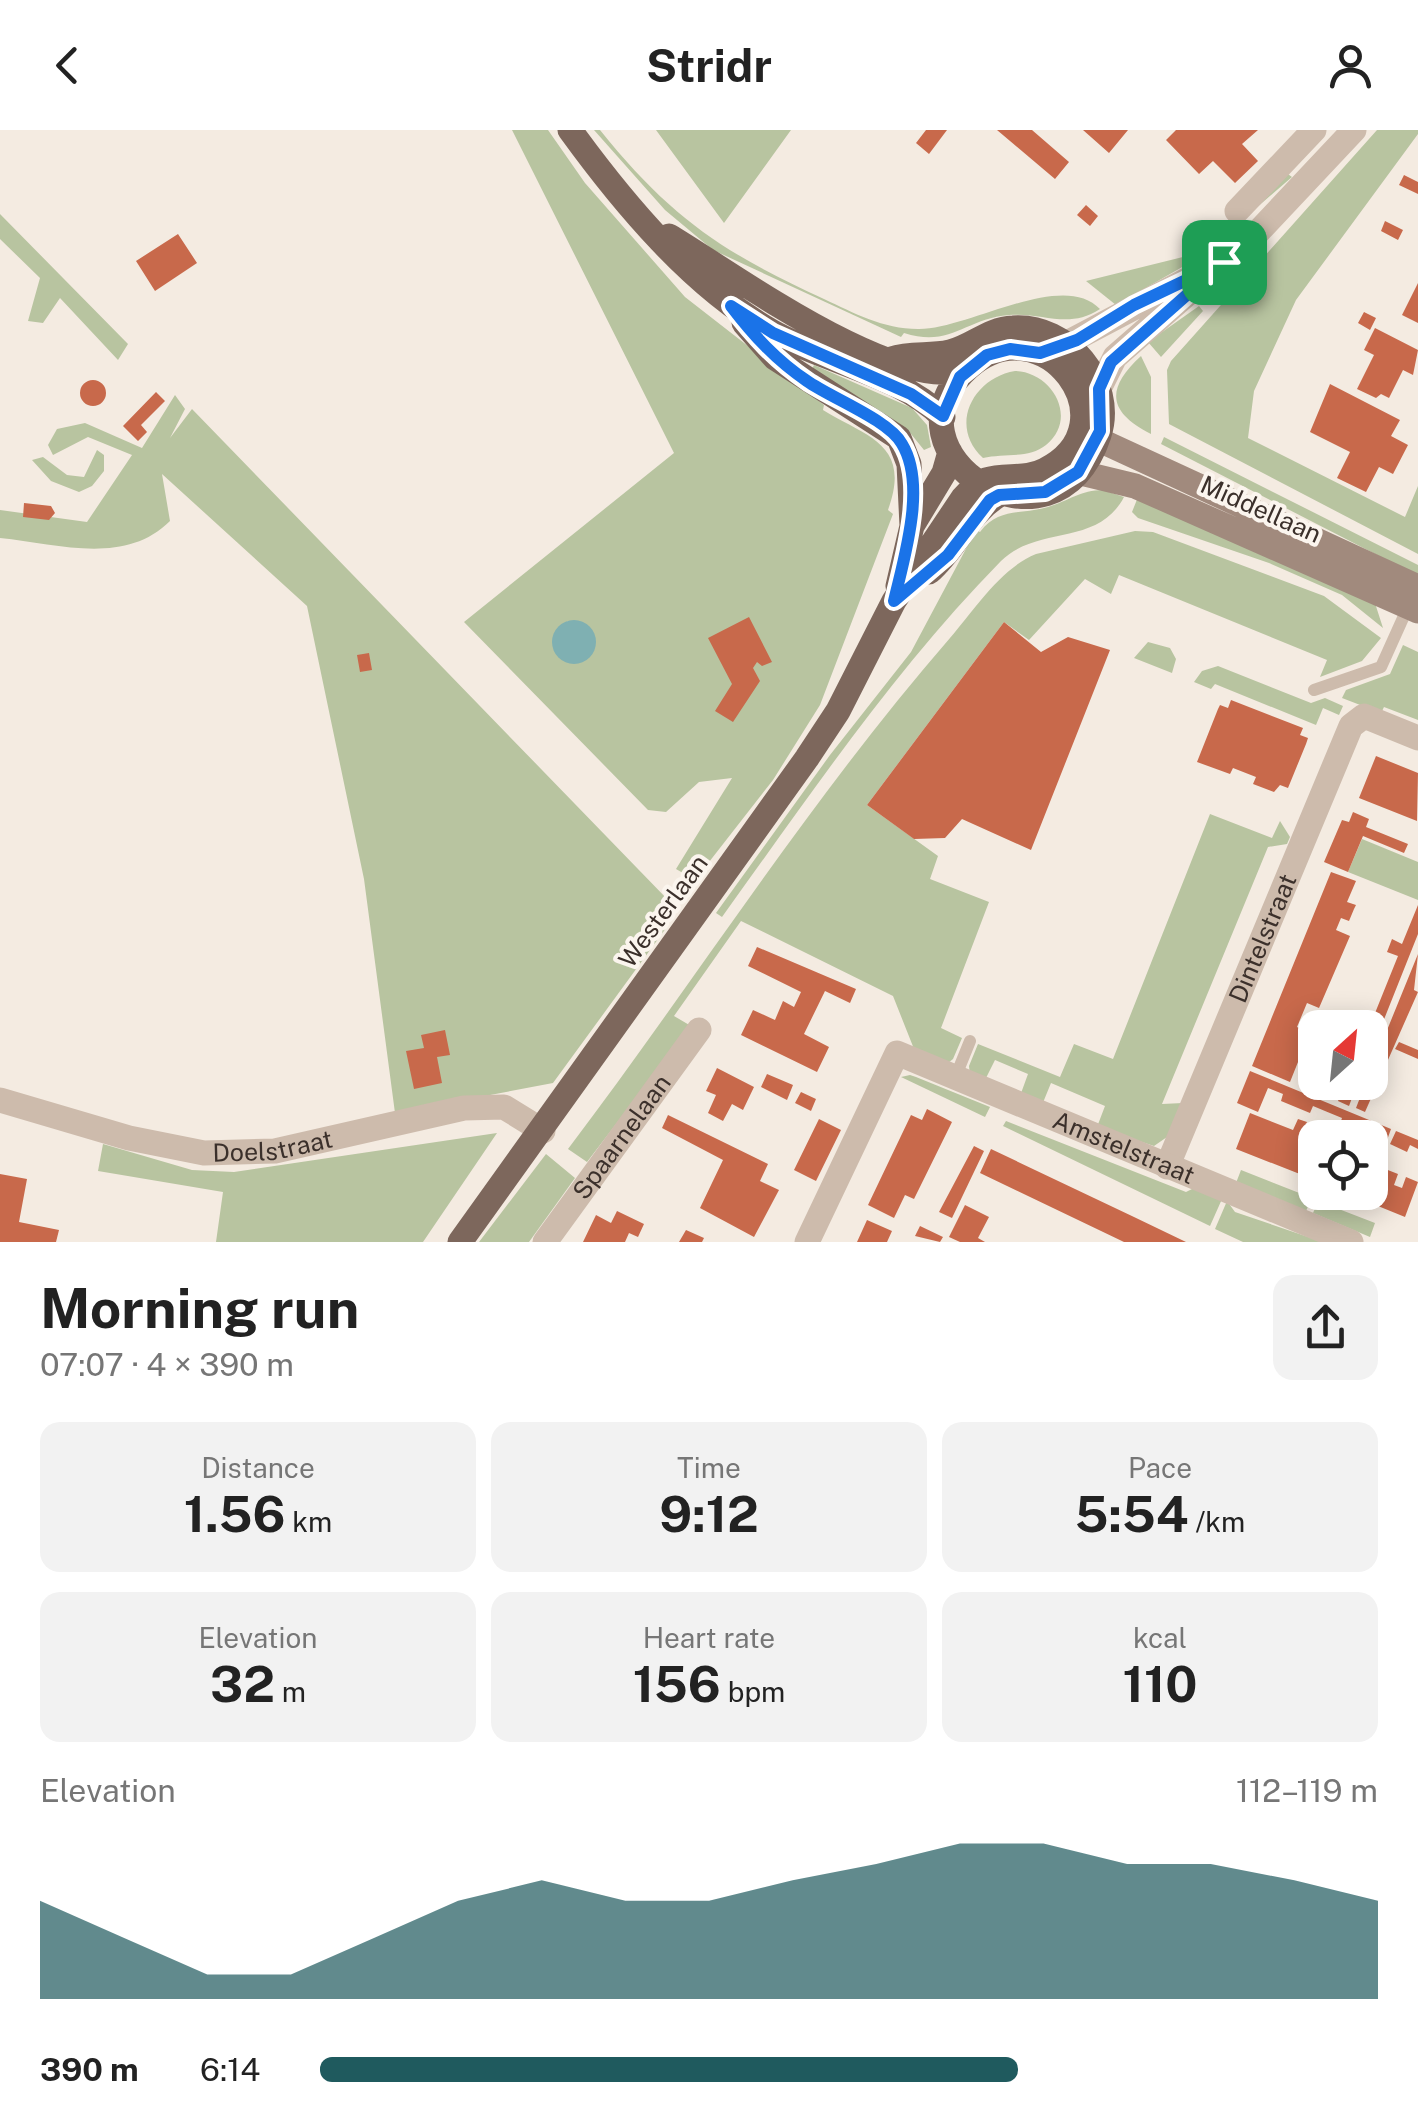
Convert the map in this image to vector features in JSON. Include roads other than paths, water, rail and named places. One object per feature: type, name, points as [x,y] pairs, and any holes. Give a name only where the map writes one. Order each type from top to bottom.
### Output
[{"type":"main road","points":[[570,130],[696,279],[731,306],[773,333],[911,394],[943,416]]},
{"type":"main road","points":[[652,226],[800,319],[940,376],[984,336],[1014,328],[1035,330],[1065,344],[1089,368],[1095,415],[1078,472],[1045,492],[988,489],[950,452],[943,416],[961,360]]},
{"type":"main road","points":[[731,306],[775,358],[898,438],[909,464],[912,526]]},
{"type":"main road","points":[[961,360],[998,351],[1040,353],[1065,344]]},
{"type":"main road","points":[[1040,353],[1060,365],[1095,415]]},
{"type":"main road","points":[[988,489],[1049,468],[1071,448],[1095,415]]},
{"type":"main road","name":"Middellaan","points":[[1095,415],[1163,469],[1415,602]]},
{"type":"main road","name":"Westerlaan","points":[[460,1242],[818,742],[894,601],[912,526],[944,473],[950,452]]},
{"type":"main road","name":"Middellaan","points":[[1078,472],[1135,486],[1415,602]]},
{"type":"main road","name":"Westerlaan","points":[[894,601],[948,555],[988,489]]},
{"type":"street","points":[[1237,211],[1315,130],[1336,150]]},
{"type":"street","points":[[1095,415],[1115,357],[1224,262],[1354,130]]},
{"type":"street","points":[[1065,344],[1224,262]]},
{"type":"street","name":"Dintelstraat","points":[[1167,1167],[1351,726],[1364,716],[1418,738]]},
{"type":"street","name":"Spaarnelaan","points":[[545,1242],[699,1030]]},
{"type":"street","name":"Amstelstraat","points":[[807,1242],[896,1054],[1347,1241]]},
{"type":"street","name":"Doelstraat","points":[[0,1100],[129,1138],[204,1154],[275,1151],[464,1108],[504,1107],[543,1131]]},
{"type":"lane","points":[[1314,690],[1380,668],[1415,602]]},
{"type":"lane","points":[[955,1078],[970,1041]]},
{"type":"water","points":[[574,620],[589,627],[596,642],[589,657],[574,664],[559,657],[552,642],[559,627]]}]
